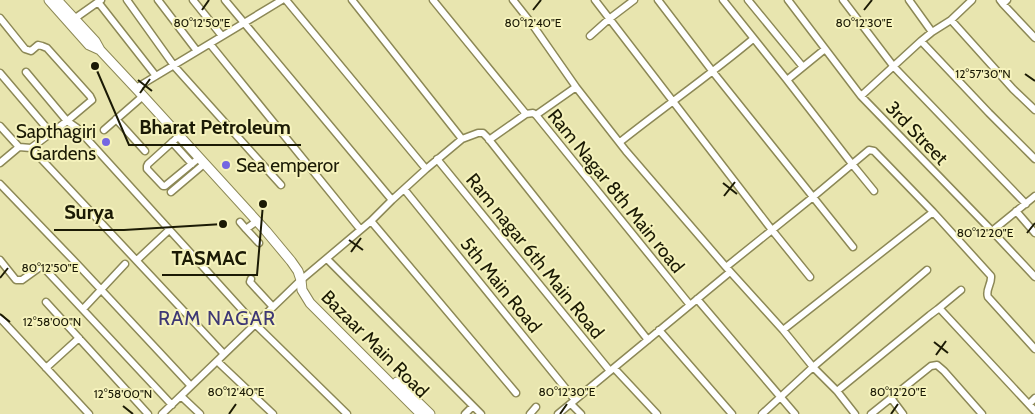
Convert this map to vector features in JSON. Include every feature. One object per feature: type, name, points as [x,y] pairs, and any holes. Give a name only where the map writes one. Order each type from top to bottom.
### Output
[{"type":"main road","points":[[49,0],[89,45],[100,50]]},
{"type":"main road","name":"Bazaar Main Road","points":[[57,0],[143,96],[176,139],[257,221],[291,261],[298,271],[304,295],[317,311],[421,414]]},
{"type":"main road","points":[[301,283],[320,306],[430,414]]},
{"type":"street","points":[[127,0],[173,65],[281,186]]},
{"type":"street","points":[[158,0],[197,51]]},
{"type":"street","points":[[193,0],[222,36]]},
{"type":"street","points":[[225,0],[392,200]]},
{"type":"street","points":[[352,0],[462,139]]},
{"type":"street","points":[[433,0],[526,114]]},
{"type":"street","points":[[513,0],[576,87],[620,142],[728,270],[837,391],[855,414]]},
{"type":"street","points":[[595,0],[810,277]]},
{"type":"street","points":[[590,36],[634,0]]},
{"type":"street","points":[[658,0],[853,247]]},
{"type":"street","points":[[723,0],[874,190]]},
{"type":"street","points":[[748,0],[803,67]]},
{"type":"street","name":"3rd Street","points":[[788,0],[861,96],[1035,277]]},
{"type":"street","points":[[843,0],[894,66],[1026,204]]},
{"type":"street","points":[[909,0],[932,32]]},
{"type":"street","points":[[861,96],[921,41],[950,20],[972,0]]},
{"type":"street","points":[[74,19],[100,1],[156,76]]},
{"type":"street","points":[[136,88],[280,1],[426,169]]},
{"type":"street","points":[[1003,1],[1035,38]]},
{"type":"street","points":[[0,18],[25,49],[31,51],[38,45],[47,48],[92,100],[30,148],[19,147],[0,126]]},
{"type":"street","points":[[950,20],[1013,89],[1035,110]]},
{"type":"street","points":[[620,142],[672,100],[713,72],[754,39]]},
{"type":"street","points":[[921,41],[1035,159]]},
{"type":"street","points":[[210,44],[360,229]]},
{"type":"street","points":[[786,80],[825,49]]},
{"type":"street","points":[[26,72],[66,121],[77,128],[255,324],[347,414]]},
{"type":"street","points":[[0,73],[51,133]]},
{"type":"street","points":[[536,115],[576,87]]},
{"type":"street","points":[[104,130],[143,96]]},
{"type":"street","name":"Ram Nagar 8th Main road","points":[[489,140],[526,114],[533,113],[536,115],[690,305]]},
{"type":"street","points":[[116,119],[145,151]]},
{"type":"street","points":[[162,414],[273,307],[371,221],[426,169],[462,139],[480,133],[484,134],[489,140],[648,340]]},
{"type":"street","points":[[176,139],[148,164],[147,169],[163,186],[199,161]]},
{"type":"street","points":[[0,163],[19,147]]},
{"type":"street","points":[[30,148],[224,354]]},
{"type":"street","points":[[558,414],[690,305],[772,230],[869,150],[874,151],[991,276],[991,282],[986,294],[1035,349]]},
{"type":"street","name":"Ram nagar 6th Main Road","points":[[438,159],[612,369]]},
{"type":"street","points":[[170,190],[199,161]]},
{"type":"street","points":[[0,184],[191,386]]},
{"type":"street","name":"5th Main Road","points":[[404,189],[581,414]]},
{"type":"street","points":[[992,231],[1035,196]]},
{"type":"street","points":[[1016,211],[1035,233]]},
{"type":"street","points":[[783,330],[933,212]]},
{"type":"street","points":[[246,229],[257,221]]},
{"type":"street","points":[[371,221],[516,393]]},
{"type":"street","points":[[240,222],[259,243]]},
{"type":"street","points":[[137,260],[169,230]]},
{"type":"street","points":[[327,259],[478,410],[465,414]]},
{"type":"street","points":[[0,260],[16,280],[19,281],[40,267],[44,268],[172,405]]},
{"type":"street","points":[[83,310],[125,264]]},
{"type":"street","points":[[762,414],[813,366],[927,270]]},
{"type":"street","points":[[251,279],[250,282],[273,307]]},
{"type":"street","points":[[837,391],[961,290]]},
{"type":"street","points":[[697,299],[795,414]]},
{"type":"street","points":[[46,302],[148,414]]},
{"type":"street","points":[[938,309],[1035,411]]},
{"type":"street","points":[[0,318],[89,414]]},
{"type":"street","points":[[659,330],[732,414]]},
{"type":"street","points":[[46,368],[79,338]]},
{"type":"street","points":[[217,361],[273,414]]},
{"type":"street","points":[[872,414],[931,366],[937,365],[944,370],[982,414]]},
{"type":"street","points":[[612,369],[657,414]]},
{"type":"street","points":[[181,396],[200,414]]},
{"type":"street","points":[[892,398],[902,414]]},
{"type":"street","points":[[1029,404],[1035,398]]},
{"type":"street","points":[[530,414],[536,407]]},
{"type":"place","name":"Bharat Petroleum","points":[[95,66]]},
{"type":"place","name":"Sapthagiri Gardens","points":[[106,142]]},
{"type":"place","name":"Sea emperor","points":[[226,165]]},
{"type":"place","name":"TASMAC","points":[[263,204]]},
{"type":"place","name":"Surya","points":[[223,224]]},
{"type":"district","name":"RAM NAGAR","points":[[217,318]]}]
